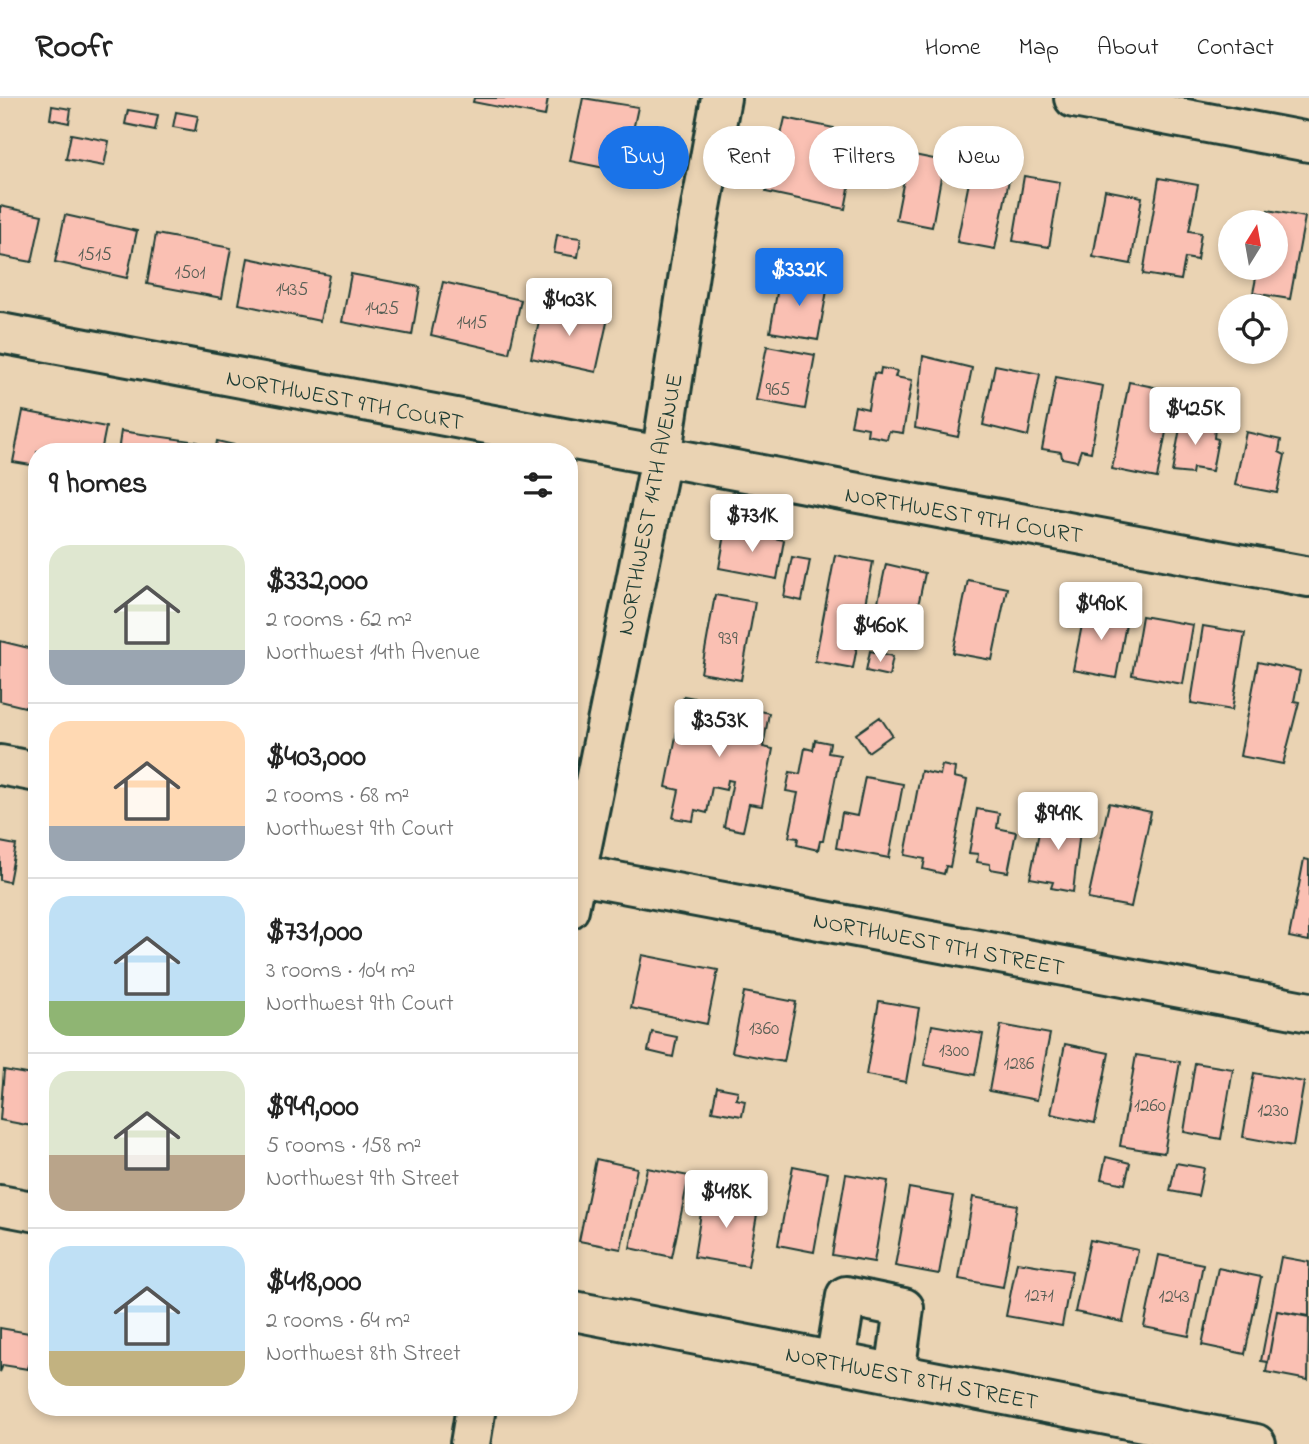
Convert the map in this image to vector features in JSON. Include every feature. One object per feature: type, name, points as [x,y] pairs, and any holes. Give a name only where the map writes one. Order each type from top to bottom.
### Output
[{"type":"street","name":"NORTHWEST 14TH AVENUE","points":[[578,853],[661,458],[690,267],[721,98]]},
{"type":"street","points":[[1074,98],[1309,142]]},
{"type":"street","name":"NORTHWEST 9TH COURT","points":[[0,333],[1309,577]]},
{"type":"street","points":[[0,765],[28,770]]},
{"type":"street","name":"NORTHWEST 9TH STREET","points":[[578,887],[1309,1012]]},
{"type":"street","points":[[0,1205],[28,1210]]},
{"type":"street","points":[[835,1362],[846,1296],[904,1308],[895,1374]]},
{"type":"street","name":"NORTHWEST 8TH STREET","points":[[578,1312],[1256,1444]]},
{"type":"street","points":[[470,1444],[475,1416]]},
{"type":"building","points":[[474,98],[548,98],[545,116],[473,102]]},
{"type":"building","points":[[583,98],[638,107],[634,126],[598,126],[598,167],[570,161]]},
{"type":"building","points":[[52,106],[71,109],[69,123],[50,119]]},
{"type":"building","points":[[128,110],[158,115],[155,130],[125,124]]},
{"type":"building","points":[[176,112],[198,116],[195,131],[173,127]]},
{"type":"building","points":[[785,118],[824,126],[809,126],[809,189],[849,189],[845,209],[766,192],[767,189],[795,189],[795,126],[783,126]]},
{"type":"building","points":[[71,134],[109,141],[104,166],[66,159]]},
{"type":"building","points":[[919,156],[933,159],[933,189],[939,189],[932,227],[896,220],[902,189],[919,189]]},
{"type":"building","points":[[1024,176],[1060,182],[1049,247],[1013,241],[1022,189],[1024,189]]},
{"type":"building","points":[[1159,178],[1198,185],[1189,231],[1201,233],[1197,260],[1185,258],[1181,280],[1143,274]]},
{"type":"building","points":[[968,189],[1007,189],[995,249],[957,242]]},
{"type":"building","points":[[1105,190],[1142,197],[1131,264],[1093,257]]},
{"type":"building","points":[[0,206],[42,215],[32,262],[0,256]]},
{"type":"building","points":[[1288,214],[1305,217],[1290,299],[1288,294],[1253,293],[1256,280],[1288,280]]},
{"type":"building","points":[[65,215],[137,231],[127,278],[55,262]]},
{"type":"building","points":[[156,234],[231,248],[222,298],[147,284]]},
{"type":"building","points":[[557,235],[581,238],[578,257],[554,253]]},
{"type":"building","points":[[248,258],[329,275],[320,321],[239,304]]},
{"type":"building","points":[[351,274],[420,287],[412,335],[342,322]]},
{"type":"building","points":[[780,276],[828,285],[818,340],[770,332]]},
{"type":"building","points":[[443,282],[521,300],[509,353],[431,335]]},
{"type":"building","points":[[543,303],[608,318],[596,372],[531,358]]},
{"type":"building","points":[[767,346],[815,355],[805,409],[756,400]]},
{"type":"building","points":[[923,356],[972,368],[958,437],[915,428]]},
{"type":"building","points":[[995,365],[1040,374],[1028,436],[983,425]]},
{"type":"building","points":[[881,368],[897,371],[895,377],[912,380],[903,433],[889,431],[887,439],[867,435],[868,428],[851,425],[855,406],[868,409],[874,373],[880,374]]},
{"type":"building","points":[[1056,377],[1103,386],[1091,452],[1081,450],[1077,461],[1062,458],[1061,452],[1042,449]]},
{"type":"building","points":[[1129,382],[1174,391],[1157,478],[1112,469]]},
{"type":"building","points":[[23,411],[106,427],[103,443],[28,443],[28,464],[13,462]]},
{"type":"building","points":[[1182,417],[1203,421],[1201,426],[1215,428],[1214,438],[1218,439],[1212,471],[1193,468],[1192,474],[1172,472]]},
{"type":"building","points":[[121,431],[198,442],[198,443],[119,443]]},
{"type":"building","points":[[1246,432],[1281,440],[1279,452],[1285,455],[1277,493],[1235,485]]},
{"type":"building","points":[[726,529],[784,540],[777,579],[719,568]]},
{"type":"building","points":[[835,555],[873,562],[853,668],[815,661]]},
{"type":"building","points":[[792,557],[810,560],[802,601],[784,597]]},
{"type":"building","points":[[886,564],[925,573],[910,643],[871,635]]},
{"type":"building","points":[[968,580],[1007,588],[992,660],[953,653]]},
{"type":"building","points":[[715,595],[755,602],[741,680],[701,673]]},
{"type":"building","points":[[1086,605],[1128,613],[1116,678],[1073,670]]},
{"type":"building","points":[[1142,616],[1193,625],[1183,684],[1132,675]]},
{"type":"building","points":[[1203,626],[1245,633],[1232,710],[1191,703]]},
{"type":"building","points":[[0,641],[28,648],[28,708],[0,701]]},
{"type":"building","points":[[870,651],[893,656],[889,676],[866,671]]},
{"type":"building","points":[[1258,662],[1300,671],[1294,701],[1299,702],[1283,764],[1240,756]]},
{"type":"building","points":[[684,696],[769,713],[763,747],[773,749],[762,806],[749,804],[743,831],[724,827],[733,781],[728,780],[726,790],[712,787],[707,813],[695,810],[693,821],[673,818],[679,790],[666,787]]},
{"type":"building","points":[[880,717],[892,735],[868,752],[856,734]]},
{"type":"building","points":[[815,740],[830,743],[828,753],[840,755],[823,841],[820,841],[818,850],[797,845],[798,838],[789,837],[798,793],[786,791],[790,772],[800,774],[805,748],[813,750]]},
{"type":"building","points":[[942,765],[955,768],[954,777],[967,780],[950,867],[946,866],[944,874],[923,869],[925,859],[905,855],[921,771],[940,775]]},
{"type":"building","points":[[865,777],[903,784],[889,858],[836,848],[842,813],[857,816]]},
{"type":"building","points":[[1067,801],[1078,803],[1073,829],[1080,830],[1073,892],[1051,888],[1053,882],[1030,878],[1041,822],[1063,824]]},
{"type":"building","points":[[1109,803],[1151,812],[1131,907],[1088,899]]},
{"type":"building","points":[[977,809],[999,813],[997,828],[1016,832],[1008,872],[990,869],[990,864],[977,862],[978,854],[969,853]]},
{"type":"building","points":[[0,842],[16,845],[9,882],[0,880]]},
{"type":"building","points":[[1304,859],[1309,860],[1309,941],[1289,937]]},
{"type":"building","points":[[642,955],[718,970],[707,1024],[631,1008]]},
{"type":"building","points":[[744,992],[796,1002],[784,1062],[732,1052]]},
{"type":"building","points":[[879,1001],[919,1008],[906,1082],[866,1075]]},
{"type":"building","points":[[932,1025],[983,1034],[975,1075],[924,1065]]},
{"type":"building","points":[[1001,1025],[1050,1034],[1037,1100],[989,1091]]},
{"type":"building","points":[[652,1032],[677,1037],[673,1057],[648,1051]]},
{"type":"building","points":[[1065,1044],[1109,1053],[1095,1123],[1051,1114]]},
{"type":"building","points":[[1136,1055],[1180,1062],[1164,1153],[1120,1146]]},
{"type":"building","points":[[1195,1063],[1233,1069],[1221,1139],[1184,1132]]},
{"type":"building","points":[[4,1070],[28,1074],[28,1125],[0,1120]]},
{"type":"building","points":[[1254,1073],[1304,1082],[1293,1146],[1243,1137]]},
{"type":"building","points":[[717,1087],[738,1091],[736,1099],[745,1101],[742,1116],[712,1111]]},
{"type":"building","points":[[1106,1157],[1130,1163],[1125,1184],[1101,1179]]},
{"type":"building","points":[[596,1159],[637,1168],[621,1249],[579,1241]]},
{"type":"building","points":[[1176,1163],[1204,1168],[1198,1196],[1170,1191]]},
{"type":"building","points":[[793,1166],[828,1173],[814,1252],[778,1245]]},
{"type":"building","points":[[647,1168],[689,1176],[672,1257],[630,1248]]},
{"type":"building","points":[[846,1174],[888,1181],[874,1262],[832,1255]]},
{"type":"building","points":[[909,1188],[953,1196],[939,1274],[895,1266]]},
{"type":"building","points":[[704,1194],[759,1203],[748,1266],[694,1257]]},
{"type":"building","points":[[973,1197],[1017,1205],[1003,1287],[959,1279]]},
{"type":"building","points":[[1090,1240],[1138,1250],[1123,1322],[1075,1312]]},
{"type":"building","points":[[1159,1255],[1203,1264],[1189,1336],[1144,1327]]},
{"type":"building","points":[[1281,1257],[1309,1262],[1309,1316],[1277,1311],[1268,1362],[1261,1361]]},
{"type":"building","points":[[1017,1262],[1072,1271],[1062,1326],[1006,1316]]},
{"type":"building","points":[[1218,1268],[1261,1277],[1245,1354],[1202,1345]]},
{"type":"building","points":[[1277,1311],[1309,1317],[1308,1380],[1266,1372]]},
{"type":"building","points":[[0,1328],[28,1333],[28,1369],[3,1365],[0,1372]]}]
